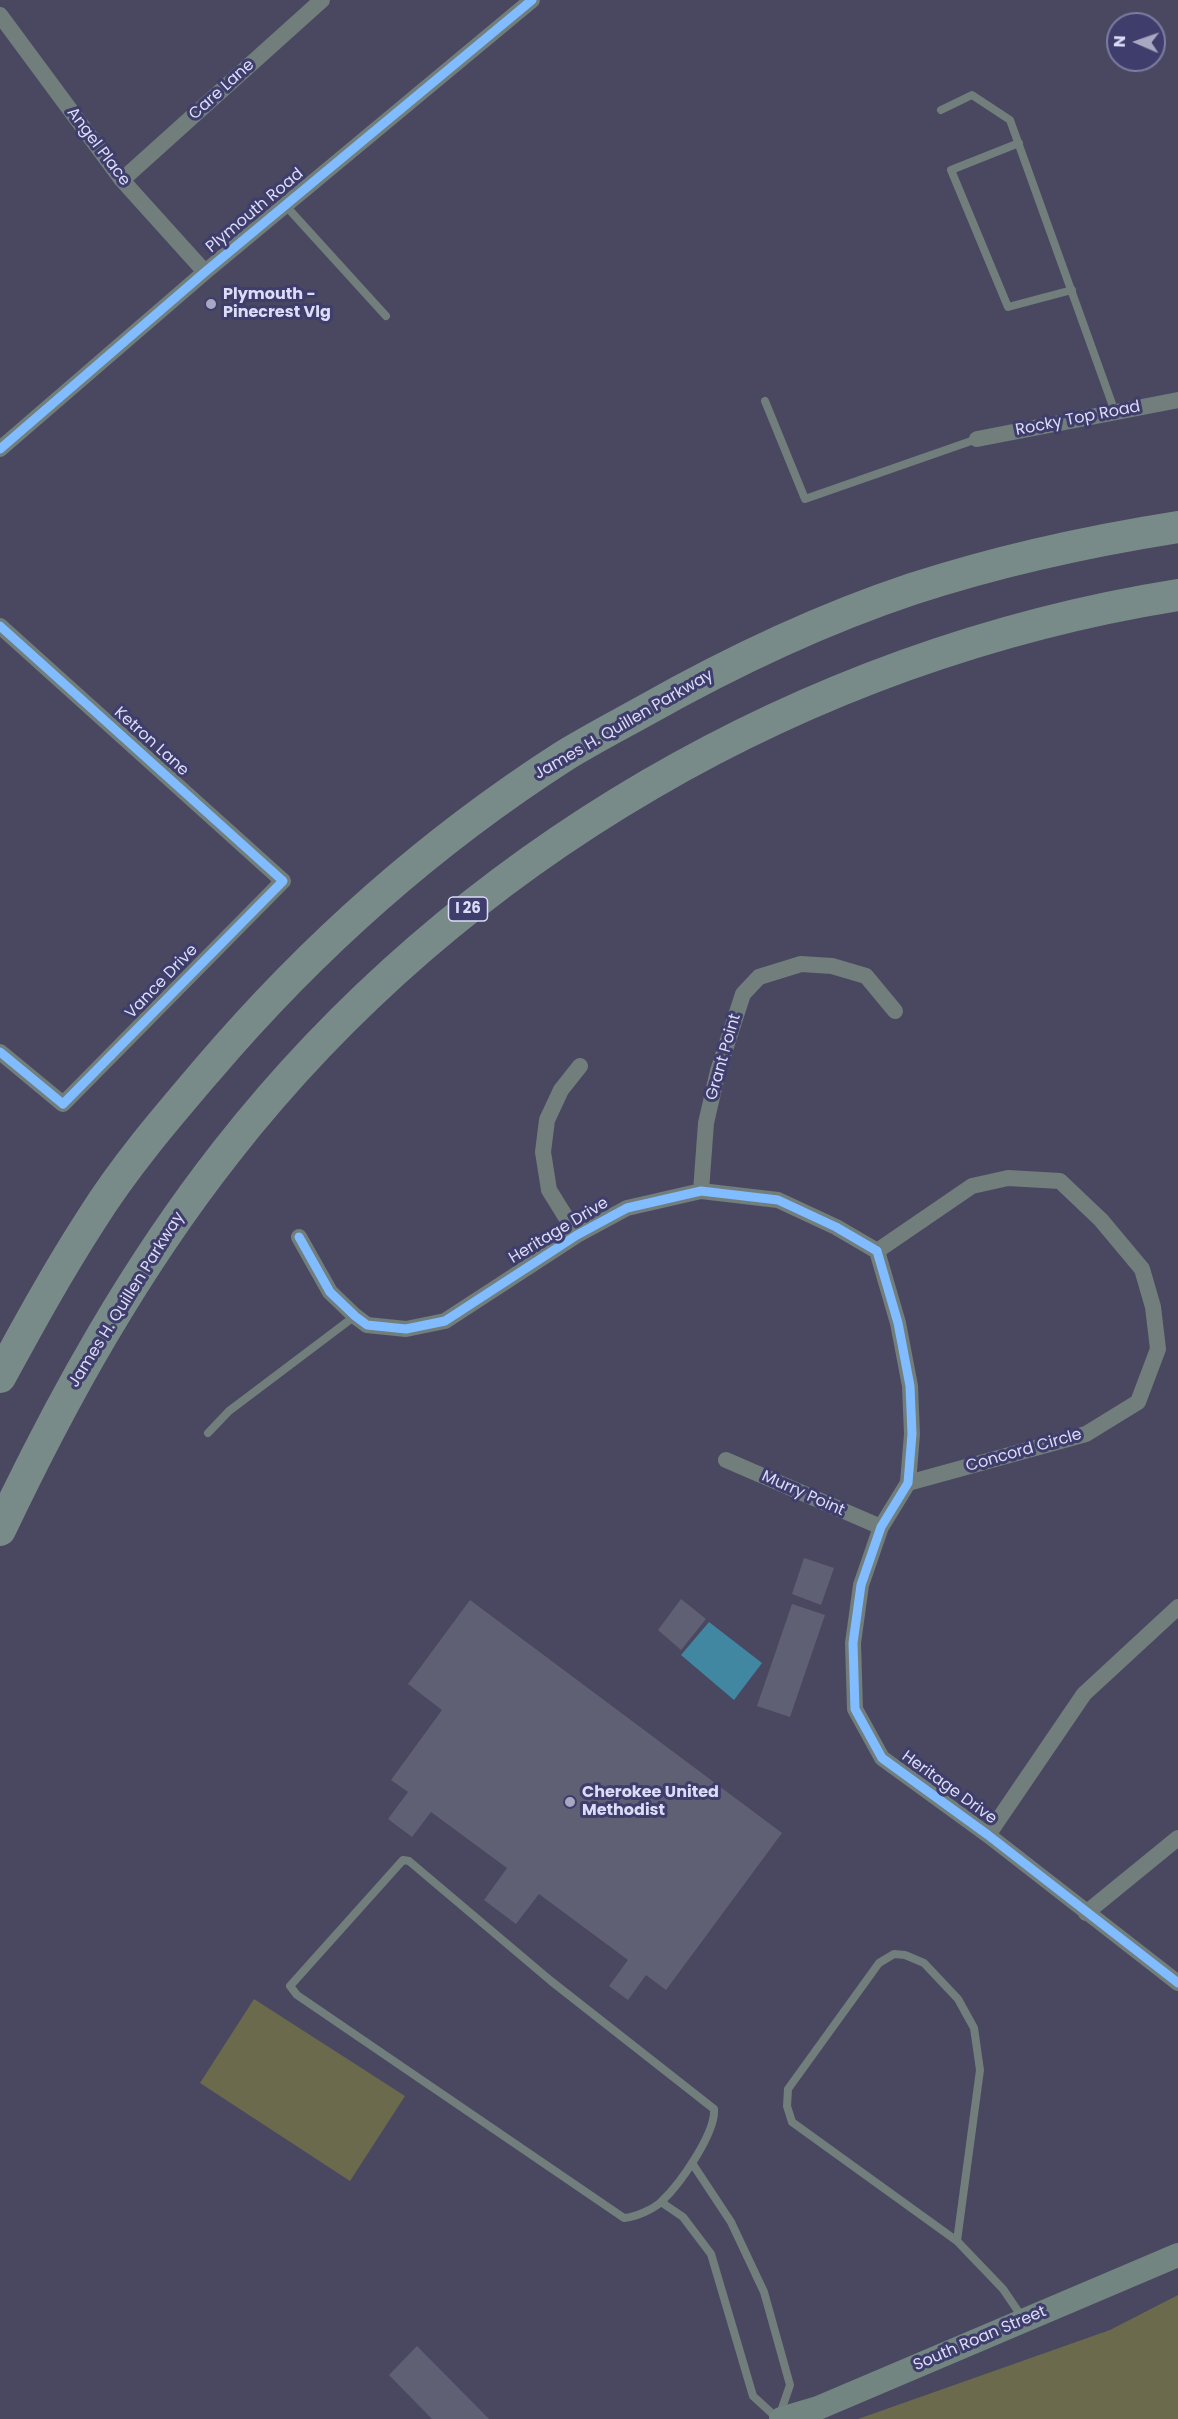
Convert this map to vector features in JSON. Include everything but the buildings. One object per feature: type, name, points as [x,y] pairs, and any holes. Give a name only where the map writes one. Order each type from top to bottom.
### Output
[{"type":"highway","name":"James H. Quillen Parkway","points":[[0,1377],[42,1300],[92,1217],[175,1108],[234,1039],[306,962],[374,898],[474,818],[566,755],[686,687],[785,638],[912,589],[1016,560],[1178,526]]},
{"type":"highway","name":"James H. Quillen Parkway","points":[[0,1530],[33,1461],[95,1346],[160,1242],[226,1151],[298,1067],[373,990],[463,913],[559,840],[664,775],[744,733],[808,704],[907,665],[1014,631],[1178,595]]},
{"type":"main road","name":"South Roan Street","points":[[779,2419],[818,2408],[1178,2255]]},
{"type":"street","name":"Care Lane","points":[[122,180],[322,0]]},
{"type":"street","name":"Plymouth Road","points":[[0,449],[285,205],[532,0]]},
{"type":"street","name":"Angel Place","points":[[1,17],[122,180],[206,272]]},
{"type":"street","name":"Rocky Top Road","points":[[977,439],[1178,400]]},
{"type":"street","name":"Ketron Lane","points":[[0,626],[283,881]]},
{"type":"street","name":"Vance Drive","points":[[0,1052],[63,1104],[283,881]]},
{"type":"street","name":"Grant Point","points":[[701,1191],[706,1123],[718,1071],[742,994],[759,977],[801,964],[832,966],[866,976],[895,1011]]},
{"type":"street","points":[[577,1235],[549,1190],[543,1152],[547,1120],[561,1090],[580,1065]]},
{"type":"street","name":"Concord Circle","points":[[877,1251],[972,1186],[1008,1178],[1060,1181],[1101,1220],[1142,1269],[1153,1307],[1158,1349],[1138,1402],[1086,1434],[908,1483]]},
{"type":"street","name":"Heritage Drive","points":[[299,1237],[330,1292],[355,1316],[367,1325],[406,1329],[445,1321],[577,1235],[627,1208],[701,1191],[777,1200],[836,1227],[877,1251],[898,1323],[910,1386],[912,1434],[908,1483],[881,1527],[861,1585],[854,1643],[855,1709],[882,1758],[988,1834],[1178,1983]]},
{"type":"street","name":"Murry Point","points":[[726,1460],[881,1527]]},
{"type":"street","points":[[988,1834],[1084,1694],[1178,1607]]},
{"type":"street","points":[[1086,1913],[1178,1838]]},
{"type":"lane","points":[[941,110],[972,95],[1010,120],[1115,412]]},
{"type":"lane","points":[[1019,143],[951,170],[1008,307],[1072,290]]},
{"type":"lane","points":[[285,205],[386,316]]},
{"type":"lane","points":[[765,401],[805,499],[977,439]]},
{"type":"lane","points":[[208,1433],[229,1411],[355,1316]]},
{"type":"lane","points":[[403,1860],[409,1861],[551,1981],[714,2109],[715,2120],[692,2163],[661,2202],[632,2218],[624,2218],[297,1995],[290,1986],[403,1860]]},
{"type":"lane","points":[[957,2241],[980,2070],[974,2028],[958,1999],[924,1964],[905,1954],[894,1954],[879,1963],[788,2089],[787,2106],[792,2122],[957,2241],[1003,2289],[1024,2320]]},
{"type":"lane","points":[[661,2202],[683,2217],[711,2254],[753,2396],[779,2419],[790,2385],[764,2292],[731,2222],[692,2163]]},
{"type":"shaded area","points":[[254,1999],[405,2096],[350,2181],[200,2083]]},
{"type":"shaded area","points":[[1178,2295],[1178,2419],[858,2419],[1110,2330]]},
{"type":"water","points":[[709,1622],[762,1663],[734,1700],[681,1655]]},
{"type":"cycle path","points":[[0,449],[205,272],[532,0]]},
{"type":"cycle path","points":[[0,626],[283,881],[63,1104],[0,1052]]},
{"type":"cycle path","points":[[299,1237],[330,1292],[355,1316],[367,1325],[406,1329],[445,1321],[577,1235],[627,1208],[701,1191],[778,1200],[836,1227],[877,1251],[898,1323],[910,1386],[912,1434],[908,1483],[881,1527],[861,1585],[853,1643],[855,1709],[882,1758],[988,1835],[1178,1983]]},
{"type":"place","name":"Plymouth - Pinecrest Vlg","points":[[211,304]]},
{"type":"place","name":"Cherokee United Methodist","points":[[570,1802]]}]
